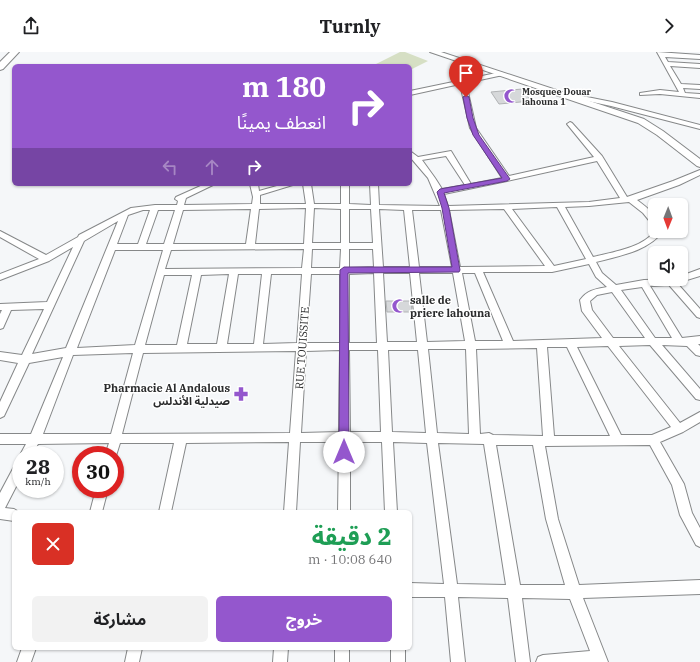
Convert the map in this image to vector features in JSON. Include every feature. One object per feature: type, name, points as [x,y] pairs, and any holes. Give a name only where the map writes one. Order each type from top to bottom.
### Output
[{"type":"main road","points":[[0,67],[15,52]]},
{"type":"main road","points":[[434,52],[641,121],[660,133],[700,164]]},
{"type":"street","points":[[661,54],[700,57]]},
{"type":"street","points":[[661,54],[683,94]]},
{"type":"street","points":[[666,64],[700,66]]},
{"type":"street","points":[[412,93],[501,74]]},
{"type":"street","points":[[462,82],[473,128],[507,179]]},
{"type":"street","points":[[679,86],[700,87]]},
{"type":"street","points":[[556,92],[612,104],[700,127]]},
{"type":"street","points":[[642,94],[660,92],[700,96]]},
{"type":"street","points":[[570,124],[599,158],[628,199],[648,213]]},
{"type":"street","points":[[418,159],[448,153],[469,186]]},
{"type":"street","points":[[412,154],[418,159],[440,192],[446,208],[456,270],[471,346],[475,438]]},
{"type":"street","points":[[440,192],[507,179],[599,158]]},
{"type":"street","points":[[0,277],[46,259],[82,237],[134,210],[158,207],[310,206],[446,208],[589,204],[628,199],[676,183],[700,172]]},
{"type":"street","points":[[141,247],[158,207],[207,186]]},
{"type":"street","points":[[250,246],[256,206],[254,186]]},
{"type":"street","points":[[256,194],[285,186]]},
{"type":"street","name":"RUE TOUISSITE","points":[[290,510],[307,271],[310,206],[307,186]]},
{"type":"street","points":[[344,510],[345,186]]},
{"type":"street","points":[[374,186],[391,510]]},
{"type":"street","points":[[114,446],[160,272],[183,197]]},
{"type":"street","points":[[560,205],[599,275],[615,289],[652,342],[700,396]]},
{"type":"street","points":[[408,207],[432,438],[451,590],[458,662]]},
{"type":"street","points":[[507,207],[552,269]]},
{"type":"street","points":[[31,446],[125,214]]},
{"type":"street","points":[[0,234],[46,259]]},
{"type":"street","points":[[0,413],[82,237]]},
{"type":"street","points":[[160,272],[552,269],[621,253],[639,246],[653,238]]},
{"type":"street","points":[[111,247],[377,246]]},
{"type":"street","points":[[478,270],[509,344]]},
{"type":"street","points":[[181,348],[197,272]]},
{"type":"street","points":[[221,348],[234,272]]},
{"type":"street","points":[[258,348],[267,272]]},
{"type":"street","points":[[688,277],[700,272]]},
{"type":"street","points":[[644,283],[684,342],[700,352]]},
{"type":"street","points":[[648,283],[594,292],[585,300],[587,311],[679,429]]},
{"type":"street","points":[[674,286],[700,316]]},
{"type":"street","points":[[0,325],[4,307],[50,305]]},
{"type":"street","points":[[0,356],[12,359],[25,359],[69,352],[181,348],[382,345],[471,346],[509,344],[684,342],[700,340]]},
{"type":"street","points":[[542,344],[544,440],[552,519],[574,592],[600,660],[543,662]]},
{"type":"street","points":[[571,344],[618,440]]},
{"type":"street","points":[[0,393],[13,384]]},
{"type":"street","points":[[0,439],[387,437],[544,440],[653,440],[679,429],[700,417]]},
{"type":"street","points":[[164,510],[181,438]]},
{"type":"street","points":[[489,438],[514,591],[523,662]]},
{"type":"street","points":[[653,440],[678,484],[686,515],[700,541]]},
{"type":"street","points":[[0,505],[12,482]]},
{"type":"street","points":[[97,510],[100,498]]},
{"type":"street","points":[[0,513],[12,515]]},
{"type":"street","points":[[412,590],[574,592],[700,586]]},
{"type":"street","points":[[24,662],[28,650]]},
{"type":"street","points":[[132,662],[135,650]]},
{"type":"street","points":[[280,662],[281,650]]},
{"type":"street","points":[[342,650],[342,662]]},
{"type":"street","points":[[398,650],[398,662]]},
{"type":"green space","points":[[400,52],[405,52],[428,61],[412,69],[412,64],[376,64]]},
{"type":"building","name":"Mosquee Douar lahouna 1","points":[[522,89],[531,101],[499,104],[491,92]]},
{"type":"building","name":"salle de priere lahouna","points":[[386,301],[411,301],[412,312],[387,312]]},
{"type":"place","name":"Mosquee Douar lahouna 1","points":[[511,96]]},
{"type":"place","name":"salle de priere lahouna","points":[[399,306]]},
{"type":"place","name":"Pharmacie Al Andalous صيدلية الأندلس","points":[[241,394]]},
{"type":"route","points":[[344,452],[344,270],[456,270],[446,208],[440,192],[507,179],[476,135],[470,118],[466,97]]}]
